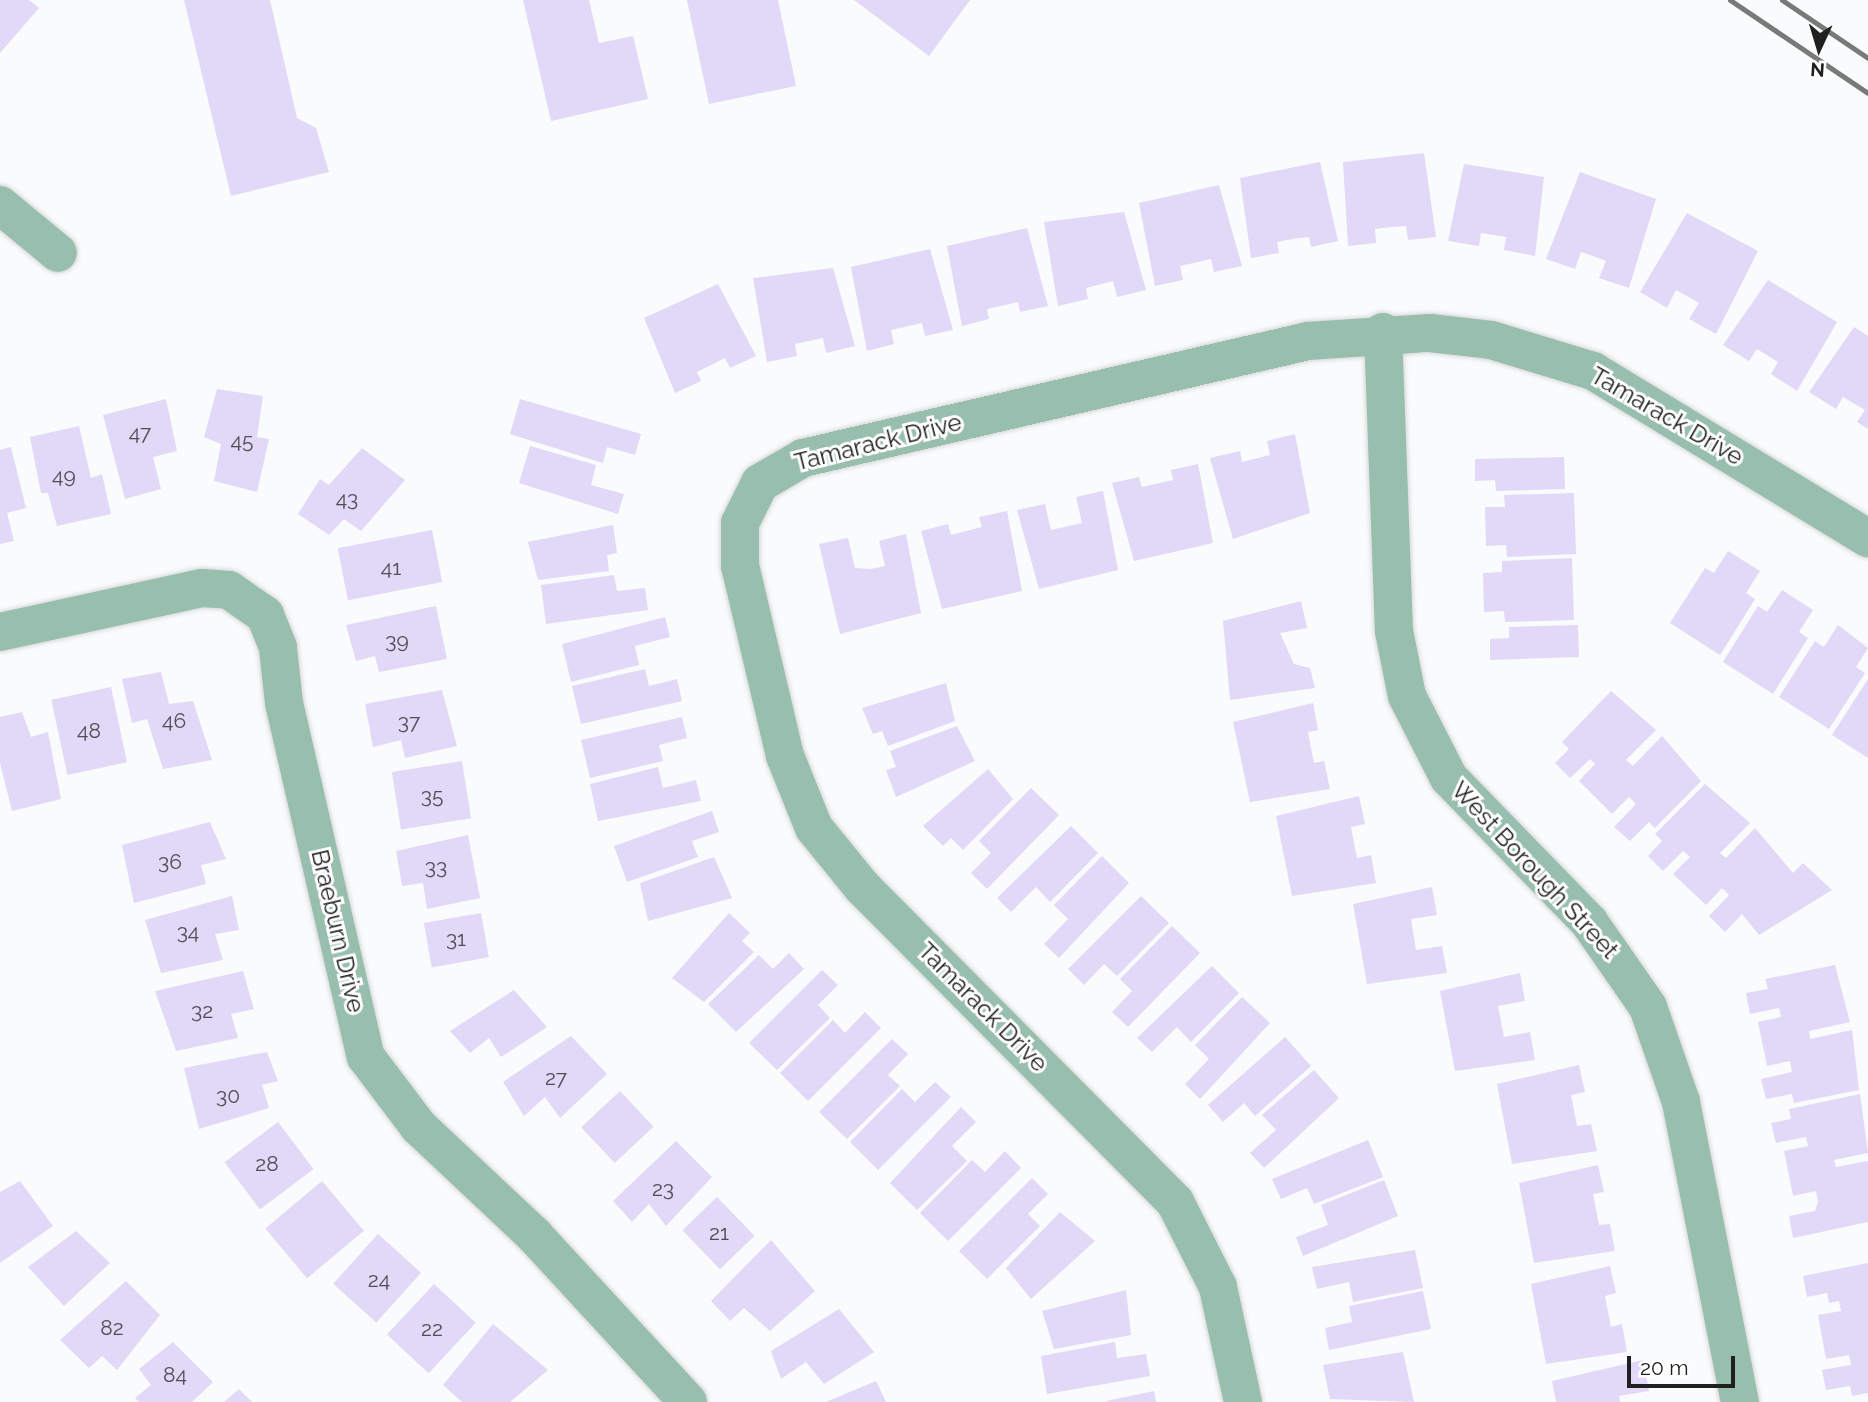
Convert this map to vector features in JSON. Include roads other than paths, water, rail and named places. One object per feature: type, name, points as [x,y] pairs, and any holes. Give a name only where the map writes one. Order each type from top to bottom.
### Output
[{"type":"street","points":[[0,205],[58,253]]},
{"type":"street","name":"Tamarack Drive","points":[[1243,1402],[1218,1287],[1175,1202],[863,888],[814,828],[785,756],[740,566],[740,523],[760,483],[803,458],[1308,341],[1382,332],[1491,340],[1593,371],[1868,538]]},
{"type":"street","name":"West Borough Street","points":[[1382,332],[1394,631],[1407,696],[1449,778],[1590,922],[1648,1007],[1681,1102],[1740,1402]]},
{"type":"street","name":"Braeburn Drive","points":[[0,632],[202,588],[229,590],[265,615],[278,648],[284,703],[366,1057],[419,1127],[534,1235],[688,1402]]},
{"type":"railway","points":[[1730,0],[1868,93]]},
{"type":"railway","points":[[1782,0],[1868,58]]}]
